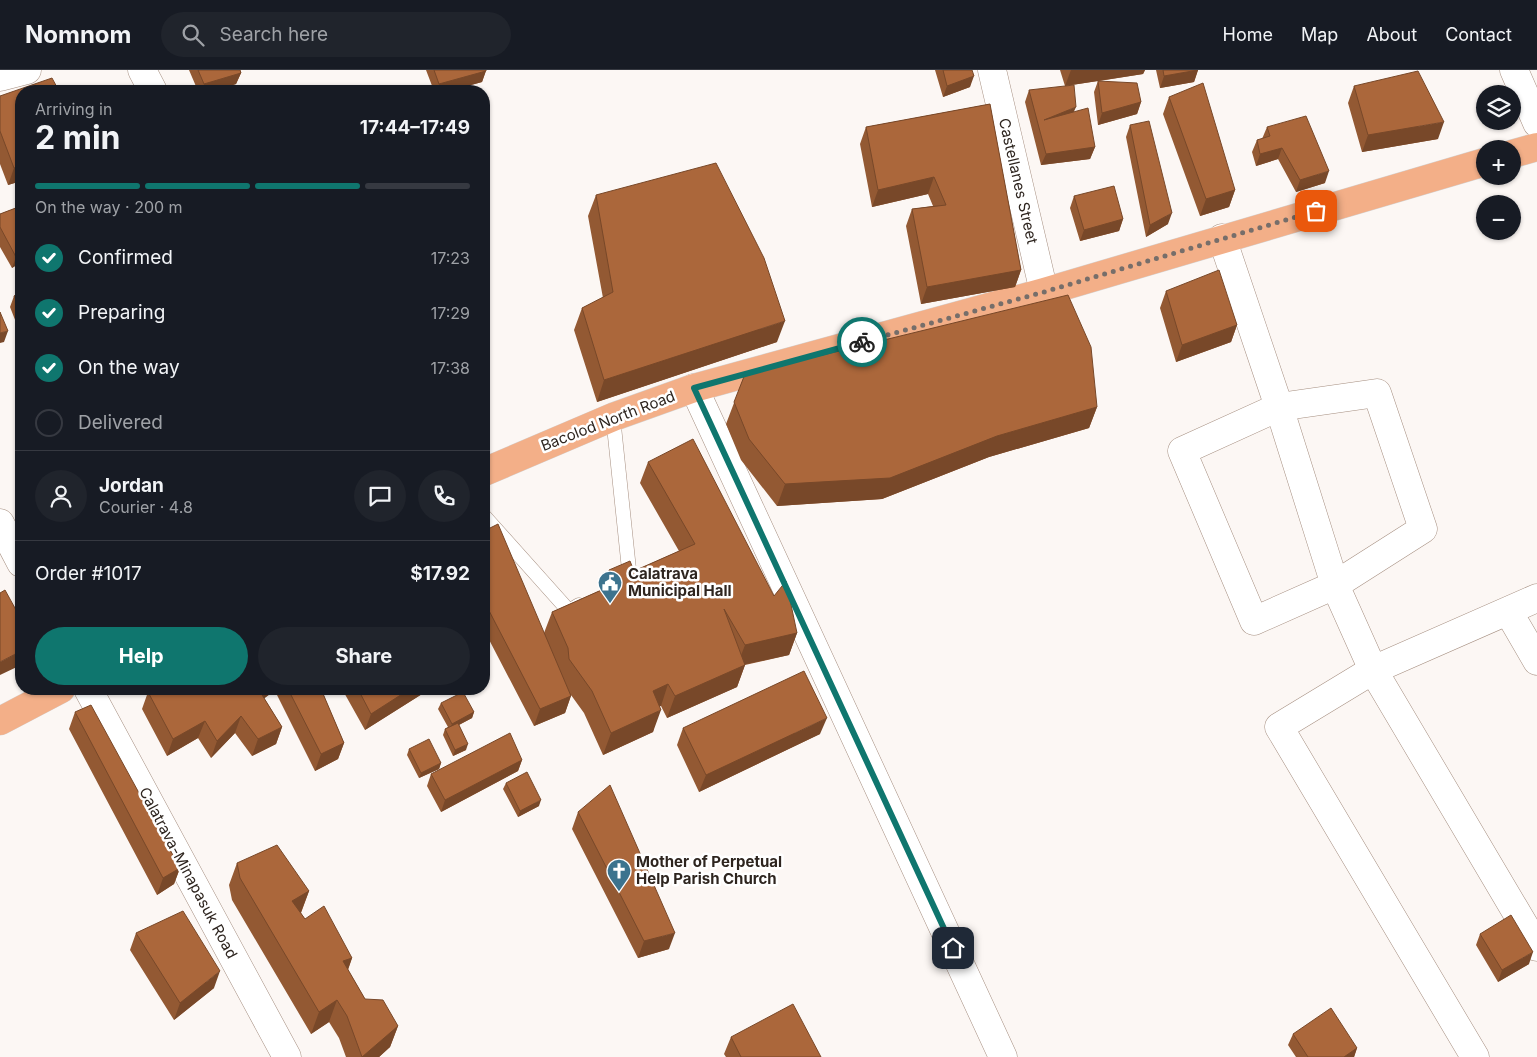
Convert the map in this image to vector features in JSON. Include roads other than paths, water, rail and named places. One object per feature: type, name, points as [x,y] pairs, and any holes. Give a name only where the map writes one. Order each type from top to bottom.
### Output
[{"type":"highway","points":[[1521,151],[1537,147]]},
{"type":"highway","name":"Bacolod North Road","points":[[490,469],[613,417],[694,388],[1044,292],[1476,165]]},
{"type":"highway","points":[[0,721],[50,695]]},
{"type":"street","points":[[0,77],[27,70]]},
{"type":"street","points":[[142,70],[150,85]]},
{"type":"street","name":"Castellanes Street","points":[[992,70],[1044,292]]},
{"type":"street","points":[[1514,70],[1537,123]]},
{"type":"street","points":[[1222,238],[1279,407],[1335,585],[1374,670],[1537,946]]},
{"type":"street","points":[[694,388],[1003,1057]]},
{"type":"street","points":[[1378,393],[1423,529],[1335,585],[1254,621],[1182,451],[1279,407],[1378,393]]},
{"type":"street","points":[[0,523],[15,552]]},
{"type":"street","points":[[1475,1057],[1279,727],[1374,670],[1537,598]]},
{"type":"street","points":[[1508,611],[1537,660]]},
{"type":"street","name":"Calatrava-Minapasuk Road","points":[[91,695],[287,1057]]},
{"type":"lane","points":[[613,417],[632,579],[622,583]]},
{"type":"lane","points":[[490,523],[569,611],[593,597]]},
{"type":"place","name":"Calatrava Municipal Hall","points":[[610,604]]},
{"type":"place","name":"Mother of Perpetual Help Parish Church","points":[[619,892]]}]
